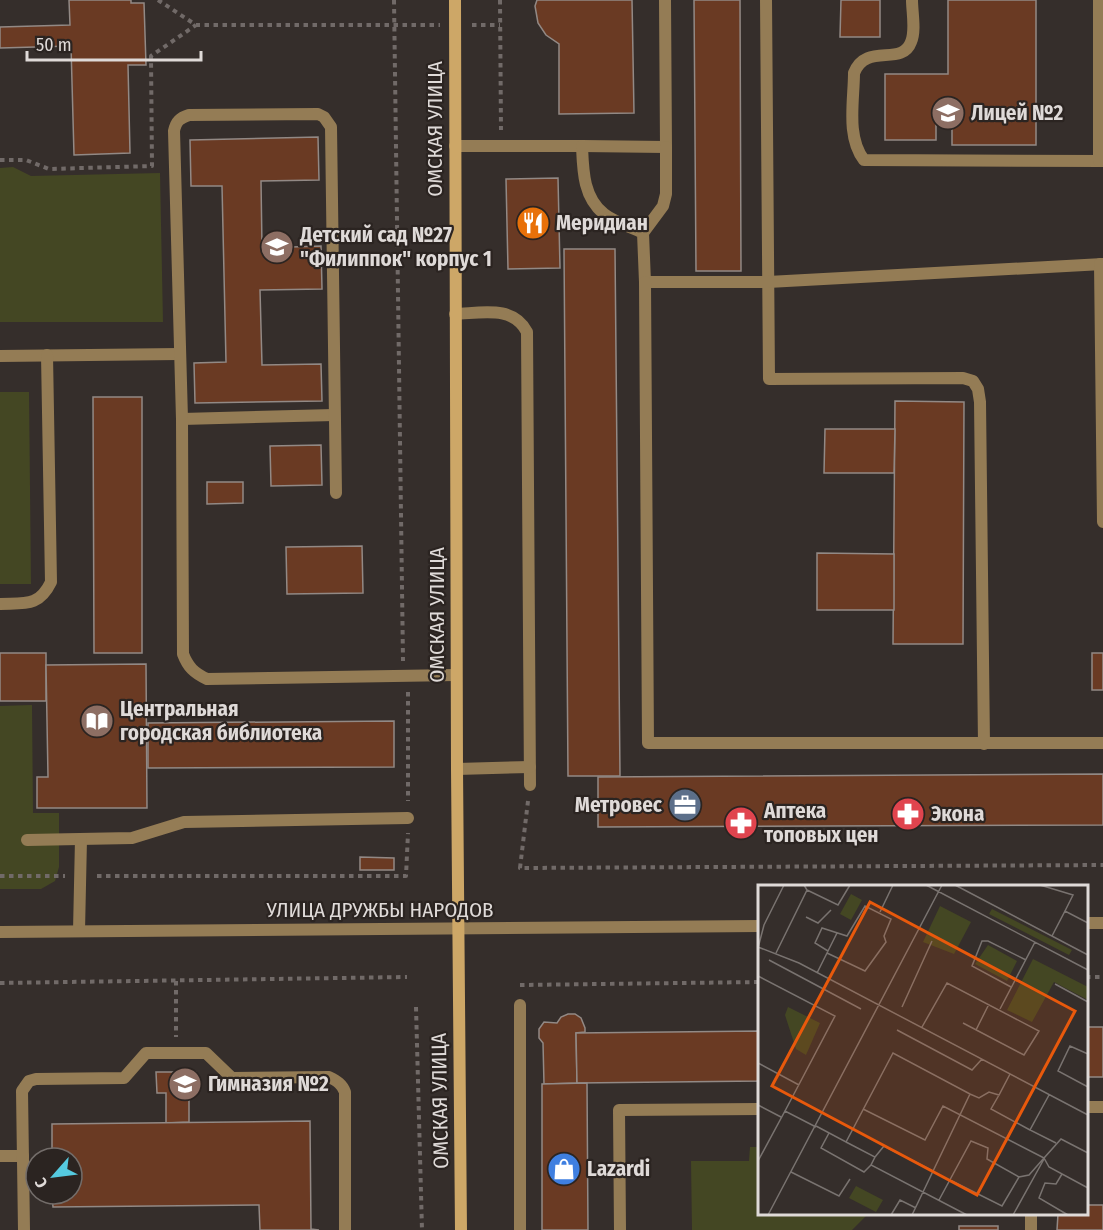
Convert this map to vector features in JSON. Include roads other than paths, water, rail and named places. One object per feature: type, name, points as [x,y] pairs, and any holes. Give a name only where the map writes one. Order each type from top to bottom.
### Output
[{"type":"main road","name":"ОМСКАЯ УЛИЦА","points":[[455,0],[460,1230]]},
{"type":"street","points":[[665,0],[666,194],[663,206],[643,233],[648,743],[1103,743]]},
{"type":"street","points":[[766,0],[769,379],[963,378],[973,381],[978,389],[981,402],[984,744]]},
{"type":"street","points":[[912,0],[911,43],[905,51],[866,57],[858,63],[854,73],[854,138],[857,151],[864,160],[1101,161],[1100,0]]},
{"type":"street","points":[[336,493],[331,127],[324,117],[318,114],[189,115],[176,123],[174,130],[182,419],[183,654],[187,665],[195,673],[207,679],[456,675]]},
{"type":"street","points":[[455,146],[666,147]]},
{"type":"street","points":[[582,146],[584,178],[591,198],[604,213],[643,233]]},
{"type":"street","points":[[645,282],[768,282],[1101,264],[1103,522]]},
{"type":"street","points":[[455,314],[501,312],[512,315],[522,322],[527,332],[530,786]]},
{"type":"street","points":[[0,356],[179,354]]},
{"type":"street","points":[[0,604],[28,603],[37,600],[45,593],[51,582],[47,355]]},
{"type":"street","points":[[182,419],[334,415]]},
{"type":"street","points":[[457,769],[530,767]]},
{"type":"street","points":[[27,840],[132,838],[184,822],[408,818]]},
{"type":"street","points":[[79,931],[81,839]]},
{"type":"street","name":"УЛИЦА ДРУЖБЫ НАРОДОВ","points":[[0,932],[758,926]]},
{"type":"street","points":[[520,1005],[520,1230]]},
{"type":"street","points":[[24,1230],[22,1091],[29,1081],[124,1078],[146,1053],[206,1053],[232,1078],[329,1077],[337,1080],[343,1086],[345,1092],[345,1230]]},
{"type":"street","points":[[620,1230],[619,1110],[758,1109]]},
{"type":"street","points":[[0,1156],[23,1156]]},
{"type":"street","points":[[1030,1230],[1031,1215]]},
{"type":"place","name":"Лицей №2","points":[[948,113]]},
{"type":"place","name":"Меридиан","points":[[533,223]]},
{"type":"place","name":"Детский сад №27 \"Филиппок\" корпус 1","points":[[277,247]]},
{"type":"place","name":"Центральная городская библиотека","points":[[97,721]]},
{"type":"place","name":"Метровес","points":[[685,805]]},
{"type":"place","name":"Экона","points":[[908,814]]},
{"type":"place","name":"Аптека топовых цен","points":[[741,823]]},
{"type":"place","name":"Гимназия №2","points":[[185,1084]]},
{"type":"place","name":"Lazardi","points":[[564,1169]]}]
